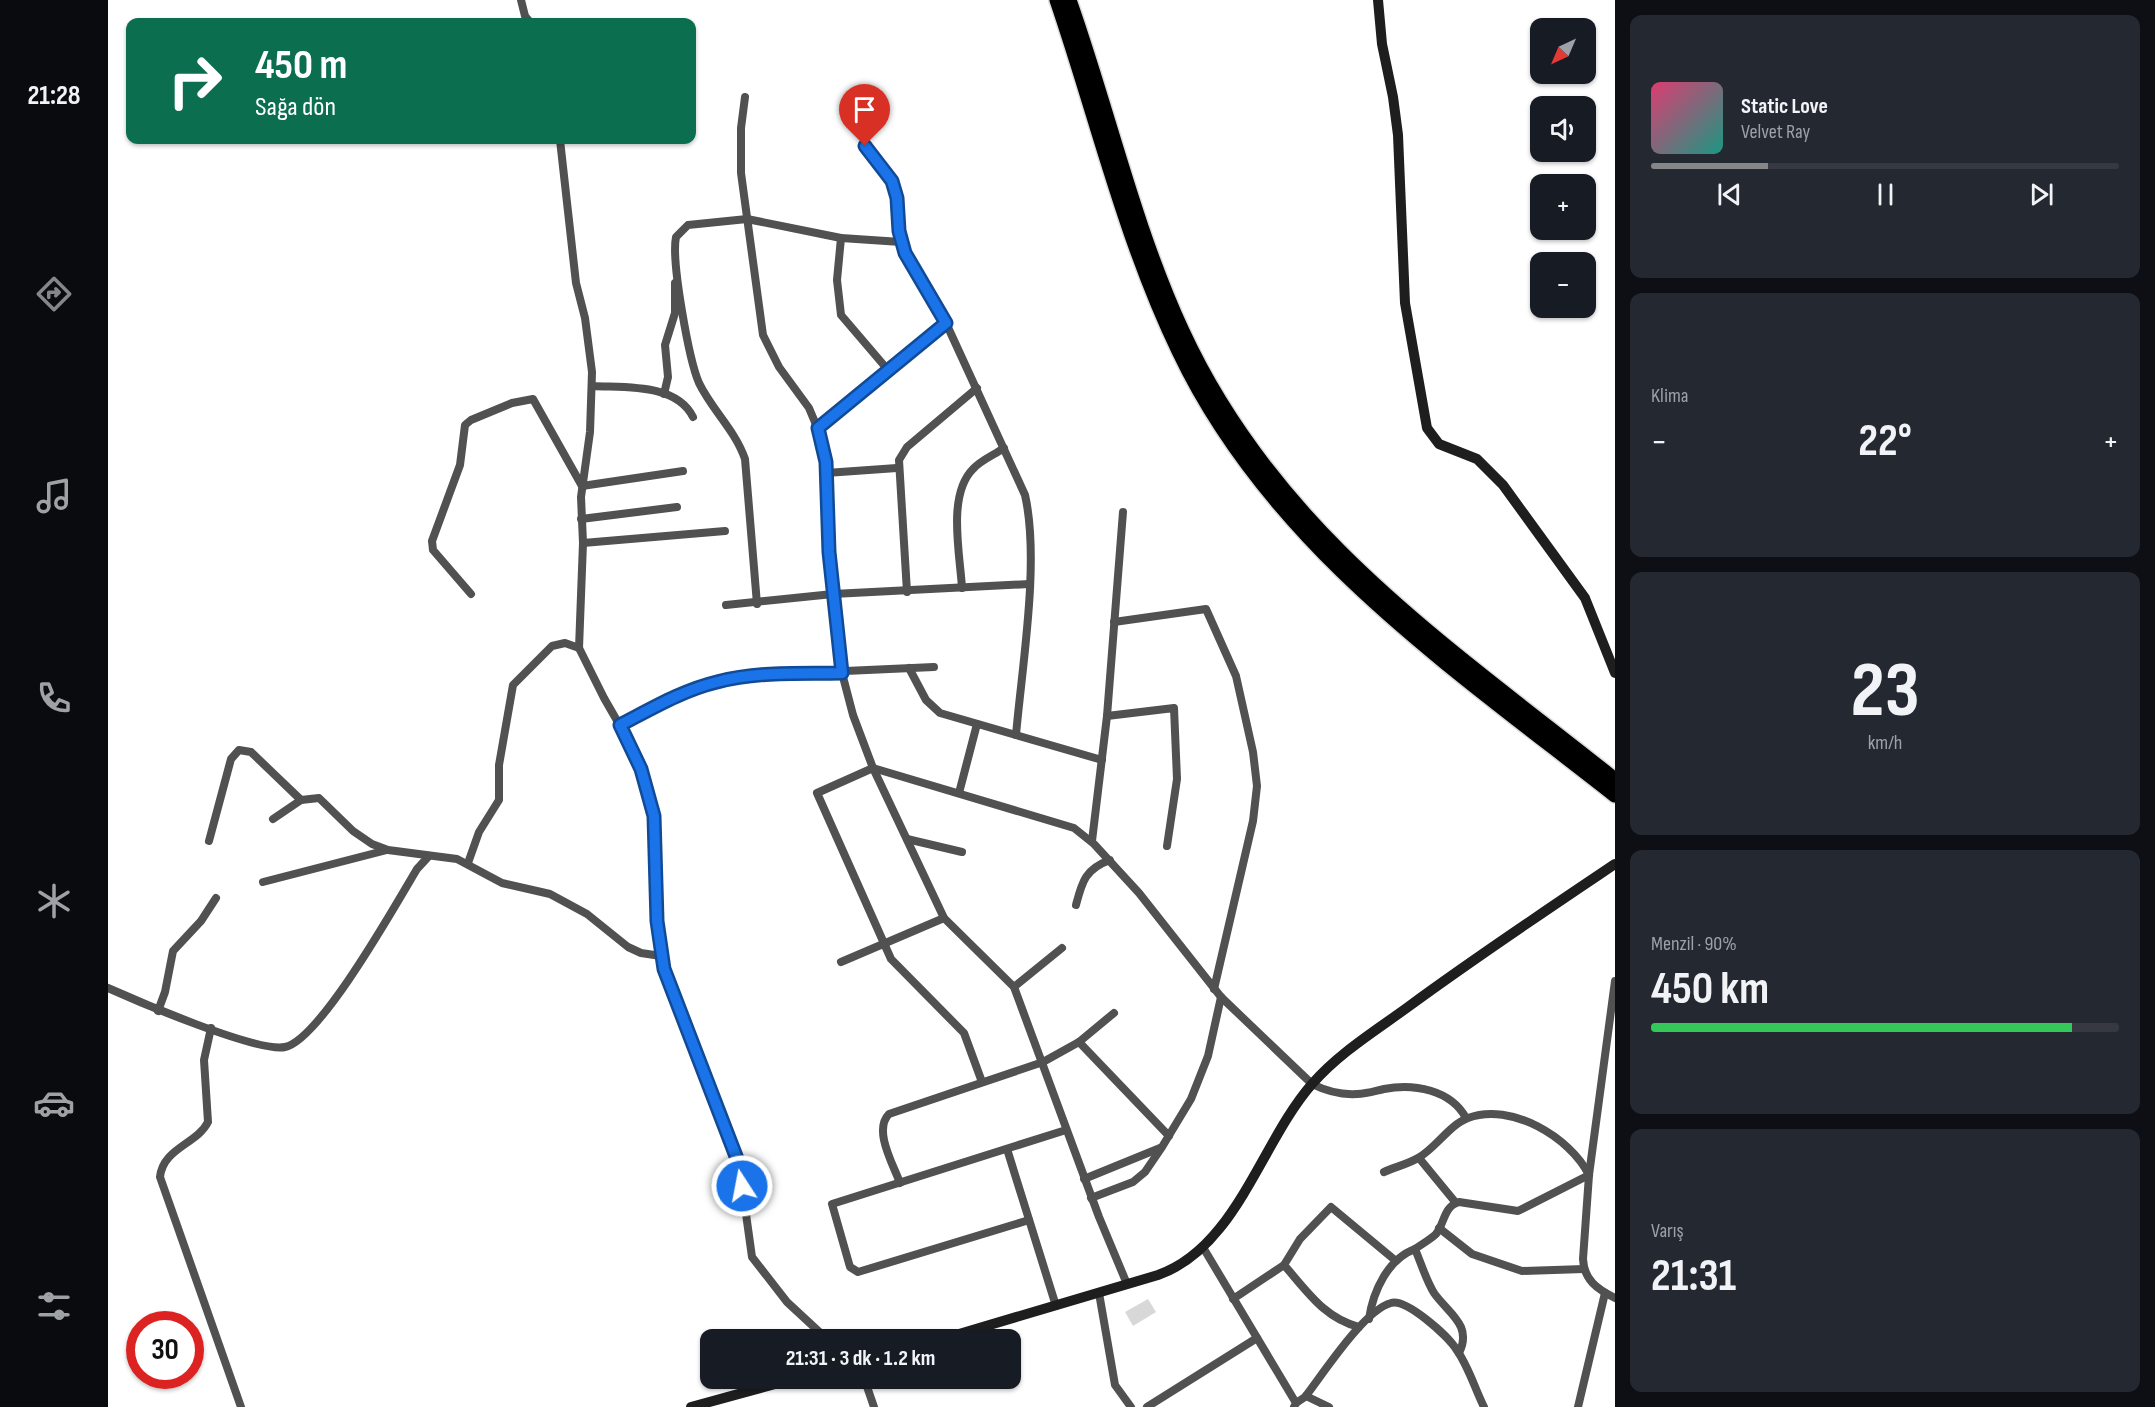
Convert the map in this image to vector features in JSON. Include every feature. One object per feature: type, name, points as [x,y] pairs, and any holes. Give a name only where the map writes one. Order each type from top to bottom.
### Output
[{"type":"highway","points":[[1057,0],[1135,247],[1156,301],[1191,376],[1243,460],[1301,531],[1364,593],[1432,651],[1615,795]]},
{"type":"highway","points":[[1069,0],[1136,212],[1170,304],[1206,380],[1253,454],[1301,514],[1356,569],[1430,634],[1615,780]]},
{"type":"street","points":[[520,0],[527,18]]},
{"type":"street","points":[[1378,0],[1382,45],[1397,126],[1405,300],[1427,428],[1439,444],[1477,459],[1503,485],[1585,598],[1615,673]]},
{"type":"street","points":[[745,97],[740,160],[763,335],[779,367],[804,400],[818,428],[826,473],[833,594],[842,673],[854,715],[873,768],[944,918],[1014,987],[1044,1062],[1091,1198],[1127,1284]]},
{"type":"street","points":[[560,144],[576,283],[589,335],[592,386],[581,519],[583,543],[579,648],[641,769],[656,832],[655,899],[661,956],[670,988],[739,1164],[752,1257],[787,1302],[816,1329]]},
{"type":"street","points":[[865,146],[884,168],[894,186],[901,242],[910,263],[946,323],[1018,475],[1027,505],[1029,584],[1016,735]]},
{"type":"street","points":[[757,604],[745,459],[735,437],[705,393],[696,374],[678,277],[675,240],[682,228],[688,225],[747,219],[841,238],[901,242]]},
{"type":"street","points":[[841,238],[837,280],[841,315],[888,370]]},
{"type":"street","points":[[664,394],[668,377],[665,345],[675,313],[675,281],[678,277]]},
{"type":"street","points":[[818,428],[946,323]]},
{"type":"street","points":[[592,386],[655,391],[680,401],[693,417]]},
{"type":"street","points":[[907,591],[897,468],[901,455],[907,447],[976,388]]},
{"type":"street","points":[[471,594],[433,550],[432,541],[460,465],[463,431],[468,422],[512,403],[533,399],[576,480],[583,486],[683,471]]},
{"type":"street","points":[[962,588],[957,510],[960,491],[972,469],[1004,448]]},
{"type":"street","points":[[826,473],[897,468]]},
{"type":"street","points":[[581,519],[677,507]]},
{"type":"street","points":[[1092,841],[1107,716],[1123,512]]},
{"type":"street","points":[[583,543],[724,531]]},
{"type":"street","points":[[726,605],[757,604],[833,594],[1029,584]]},
{"type":"street","points":[[1114,622],[1206,609],[1236,676],[1255,763],[1256,798],[1214,989]]},
{"type":"street","points":[[468,863],[478,832],[499,800],[500,765],[513,685],[552,646],[565,643],[579,648]]},
{"type":"street","points":[[620,725],[688,691],[723,680],[759,675],[934,667]]},
{"type":"street","points":[[909,668],[926,700],[935,710],[1102,760]]},
{"type":"street","points":[[1107,716],[1174,708],[1177,779],[1167,846]]},
{"type":"street","points":[[958,793],[976,724]]},
{"type":"street","points":[[208,842],[231,759],[239,750],[251,752],[300,800]]},
{"type":"street","points":[[982,1082],[964,1033],[891,959],[817,793],[873,768],[1066,825],[1092,841],[1110,860],[1221,998],[1312,1084],[1330,1091],[1348,1094],[1395,1088],[1433,1091],[1455,1103],[1466,1118]]},
{"type":"street","points":[[273,819],[300,800],[313,797],[321,800],[359,836],[388,850],[468,863],[502,883],[555,896],[588,914],[628,947],[661,956]]},
{"type":"street","points":[[908,839],[962,852]]},
{"type":"street","points":[[263,882],[388,850]]},
{"type":"street","points":[[108,988],[158,1011],[270,1047],[282,1048],[297,1042],[336,997],[417,869],[429,856]]},
{"type":"street","points":[[1076,905],[1084,876],[1091,869],[1110,860]]},
{"type":"street","points":[[976,1329],[1178,1267],[1204,1249],[1218,1233],[1293,1109],[1312,1084],[1345,1052],[1488,948],[1615,864]]},
{"type":"street","points":[[158,1011],[165,992],[173,951],[201,921],[216,898]]},
{"type":"street","points":[[841,962],[944,918]]},
{"type":"street","points":[[1014,987],[1062,948]]},
{"type":"street","points":[[1615,981],[1589,1175],[1584,1269],[1591,1282],[1615,1298]]},
{"type":"street","points":[[1091,1198],[1133,1182],[1145,1172],[1162,1147],[1191,1099],[1208,1056],[1221,998]]},
{"type":"street","points":[[900,1183],[882,1131],[886,1117],[893,1111],[1044,1062],[1079,1042],[1114,1013]]},
{"type":"street","points":[[211,1028],[204,1060],[208,1122],[204,1129],[167,1159],[161,1172],[161,1182],[241,1407]]},
{"type":"street","points":[[1079,1042],[1169,1136]]},
{"type":"street","points":[[1384,1172],[1419,1158],[1466,1118],[1498,1116],[1540,1128],[1568,1146],[1589,1175]]},
{"type":"street","points":[[1029,1220],[858,1272],[850,1267],[832,1204],[1066,1131]]},
{"type":"street","points":[[1084,1179],[1162,1147]]},
{"type":"street","points":[[1007,1149],[1056,1305]]},
{"type":"street","points":[[1419,1158],[1456,1203],[1518,1211],[1589,1175]]},
{"type":"street","points":[[1369,1318],[1378,1288],[1396,1261],[1436,1233],[1447,1210],[1456,1203]]},
{"type":"street","points":[[1233,1299],[1284,1265],[1300,1239],[1331,1206],[1396,1261]]},
{"type":"street","points":[[1439,1228],[1472,1254],[1522,1271],[1584,1269]]},
{"type":"street","points":[[1204,1249],[1295,1405],[1305,1396],[1359,1327],[1388,1304],[1406,1304],[1453,1345],[1484,1407]]},
{"type":"street","points":[[1415,1249],[1434,1292],[1462,1326],[1463,1342],[1459,1353]]},
{"type":"street","points":[[1284,1265],[1324,1311],[1343,1323],[1359,1327]]},
{"type":"street","points":[[1099,1293],[1115,1385],[1131,1407]]},
{"type":"street","points":[[1578,1407],[1605,1293]]},
{"type":"street","points":[[1147,1407],[1257,1338]]},
{"type":"street","points":[[691,1407],[757,1389]]},
{"type":"street","points":[[868,1389],[874,1407]]},
{"type":"street","points":[[1305,1396],[1329,1407]]},
{"type":"shaded area","points":[[1148,1299],[1156,1312],[1133,1326],[1125,1312]]},
{"type":"route","points":[[742,1186],[739,1164],[664,969],[657,921],[654,816],[641,769],[620,725],[688,691],[716,682],[744,676],[842,673],[829,552],[826,462],[818,428],[946,323],[905,253],[899,231],[897,198],[892,181],[879,160],[865,146]]}]
